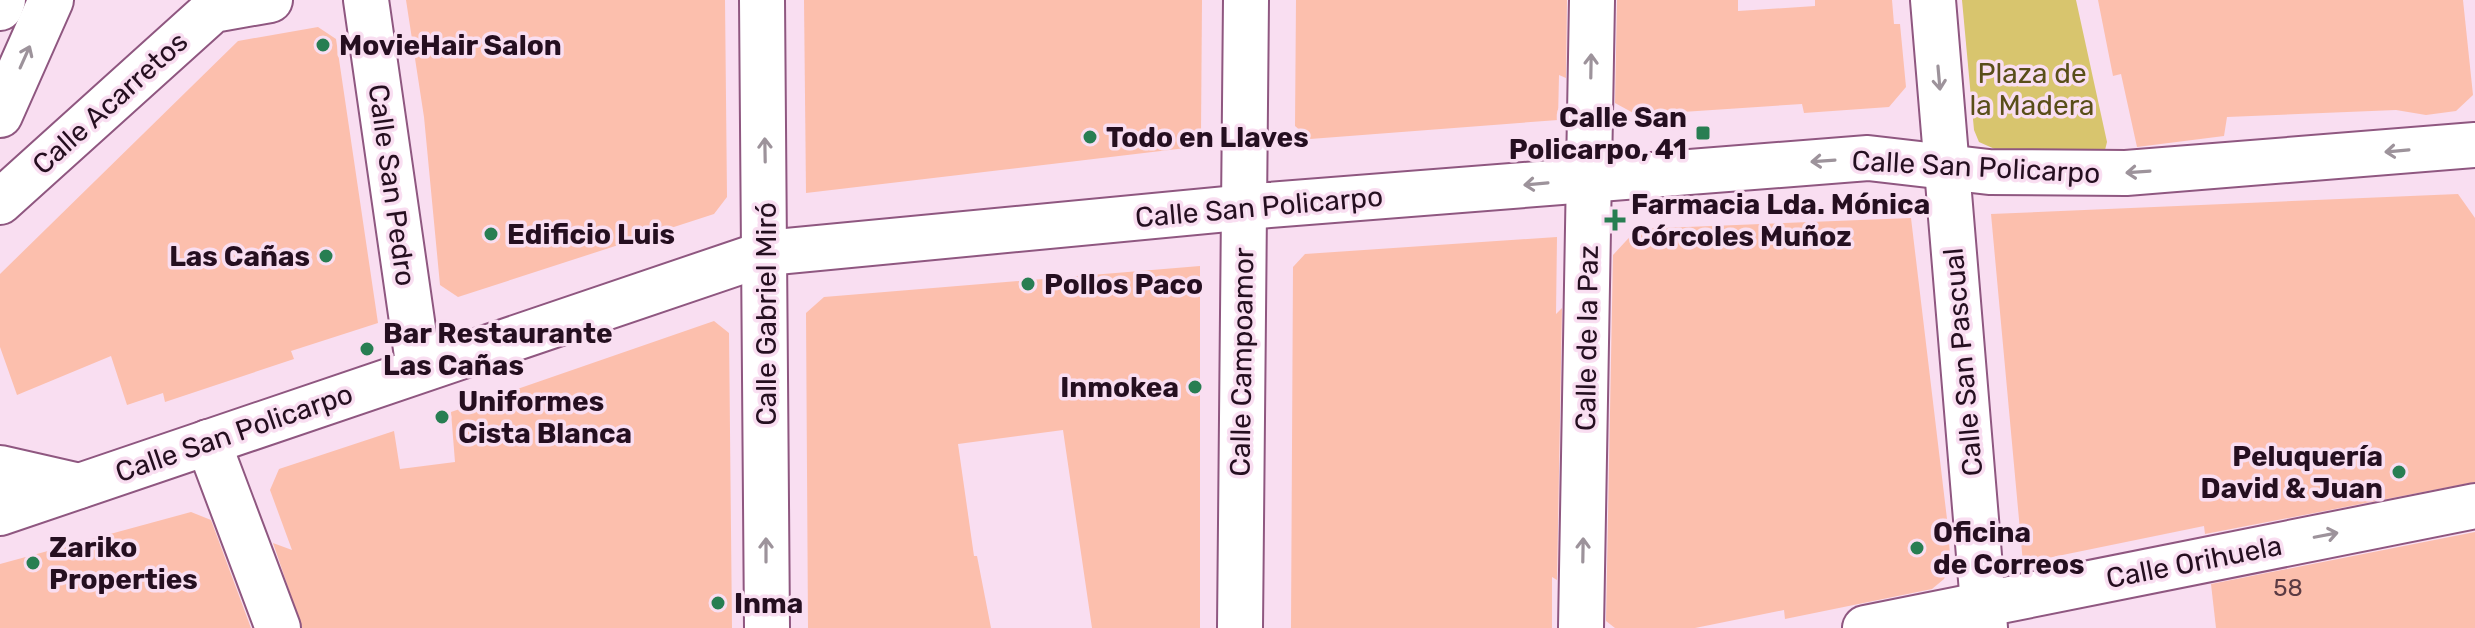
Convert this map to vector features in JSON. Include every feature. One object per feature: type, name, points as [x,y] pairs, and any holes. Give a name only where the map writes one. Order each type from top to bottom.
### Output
[{"type":"street","points":[[0,8],[3,0]]},
{"type":"street","points":[[0,115],[51,0]]},
{"type":"street","name":"Calle Acarretos","points":[[0,202],[213,10],[270,0]]},
{"type":"street","name":"Calle San Pedro","points":[[366,0],[419,370]]},
{"type":"street","name":"Calle Gabriel Miró","points":[[762,0],[767,628]]},
{"type":"street","name":"Calle Campoamor","points":[[1240,628],[1246,0]]},
{"type":"street","name":"Calle de la Paz","points":[[1581,628],[1592,0]]},
{"type":"street","name":"Calle San Pascual","points":[[1933,0],[1984,616]]},
{"type":"street","name":"Calle San Policarpo","points":[[0,513],[766,253],[1244,207],[1868,158],[1947,169],[2126,173],[2475,145]]},
{"type":"street","points":[[208,442],[278,628]]},
{"type":"street","points":[[0,468],[79,486]]},
{"type":"street","name":"Calle Orihuela","points":[[1865,628],[1984,616],[2475,506]]},
{"type":"green space","name":"Plaza de la Madera","points":[[1962,0],[2076,0],[2107,142],[2105,150],[1997,150],[1979,142],[1974,130]]},
{"type":"building","points":[[406,0],[725,0],[727,197],[714,214],[458,297],[440,285],[424,117]]},
{"type":"building","points":[[804,0],[1202,0],[1201,133],[1186,148],[806,193]]},
{"type":"building","points":[[1296,0],[1567,0],[1566,78],[1559,75],[1558,120],[1310,139],[1295,126]]},
{"type":"building","points":[[1617,0],[1738,0],[1738,11],[1815,6],[1815,0],[1892,0],[1894,24],[1900,24],[1906,87],[1889,107],[1804,113],[1802,104],[1637,115],[1615,103]]},
{"type":"building","points":[[2098,0],[2463,0],[2473,95],[2456,111],[2426,115],[2396,110],[2227,117],[2224,136],[2137,147],[2121,74],[2113,76]]},
{"type":"building","points":[[318,27],[336,39],[378,323],[291,351],[294,359],[165,402],[163,393],[127,405],[111,356],[17,395],[0,347],[0,274],[238,41]]},
{"type":"building","points":[[2458,194],[2475,218],[2475,482],[2205,534],[2204,526],[2023,563],[1991,214]]},
{"type":"building","points":[[1911,218],[1947,519],[1951,566],[1944,579],[1932,589],[1785,619],[1784,610],[1695,628],[1615,628],[1606,621],[1613,255],[1637,229]]},
{"type":"building","points":[[1557,237],[1556,314],[1562,308],[1557,580],[1552,577],[1552,628],[1291,628],[1293,267],[1305,254]]},
{"type":"building","points":[[1200,266],[1200,628],[1092,628],[1063,430],[958,444],[974,556],[977,556],[991,628],[808,628],[806,313],[824,297]]},
{"type":"building","points":[[714,321],[729,333],[732,628],[302,628],[273,543],[292,550],[270,490],[279,469],[394,431],[400,469],[455,462],[451,412]]},
{"type":"building","points":[[191,512],[211,520],[251,628],[0,628],[0,564]]},
{"type":"building","points":[[2475,532],[2475,628],[2216,628],[2211,584]]},
{"type":"place","name":"MovieHair Salon","points":[[323,45]]},
{"type":"place","name":"Calle San Policarpo, 41","points":[[1703,133]]},
{"type":"place","name":"Todo en Llaves","points":[[1090,137]]},
{"type":"place","name":"Farmacia Lda. Mónica Córcoles Muñoz","points":[[1615,220]]},
{"type":"place","name":"Edificio Luis","points":[[491,234]]},
{"type":"place","name":"Las Cañas","points":[[326,256]]},
{"type":"place","name":"Pollos Paco","points":[[1028,284]]},
{"type":"place","name":"Bar Restaurante Las Cañas","points":[[367,349]]},
{"type":"place","name":"Inmokea","points":[[1195,387]]},
{"type":"place","name":"Uniformes Cista Blanca","points":[[442,417]]},
{"type":"place","name":"Peluquería David & Juan","points":[[2399,472]]},
{"type":"place","name":"Oficina de Correos","points":[[1917,548]]},
{"type":"place","name":"Zariko Properties","points":[[33,563]]},
{"type":"place","name":"Inma","points":[[718,603]]}]
